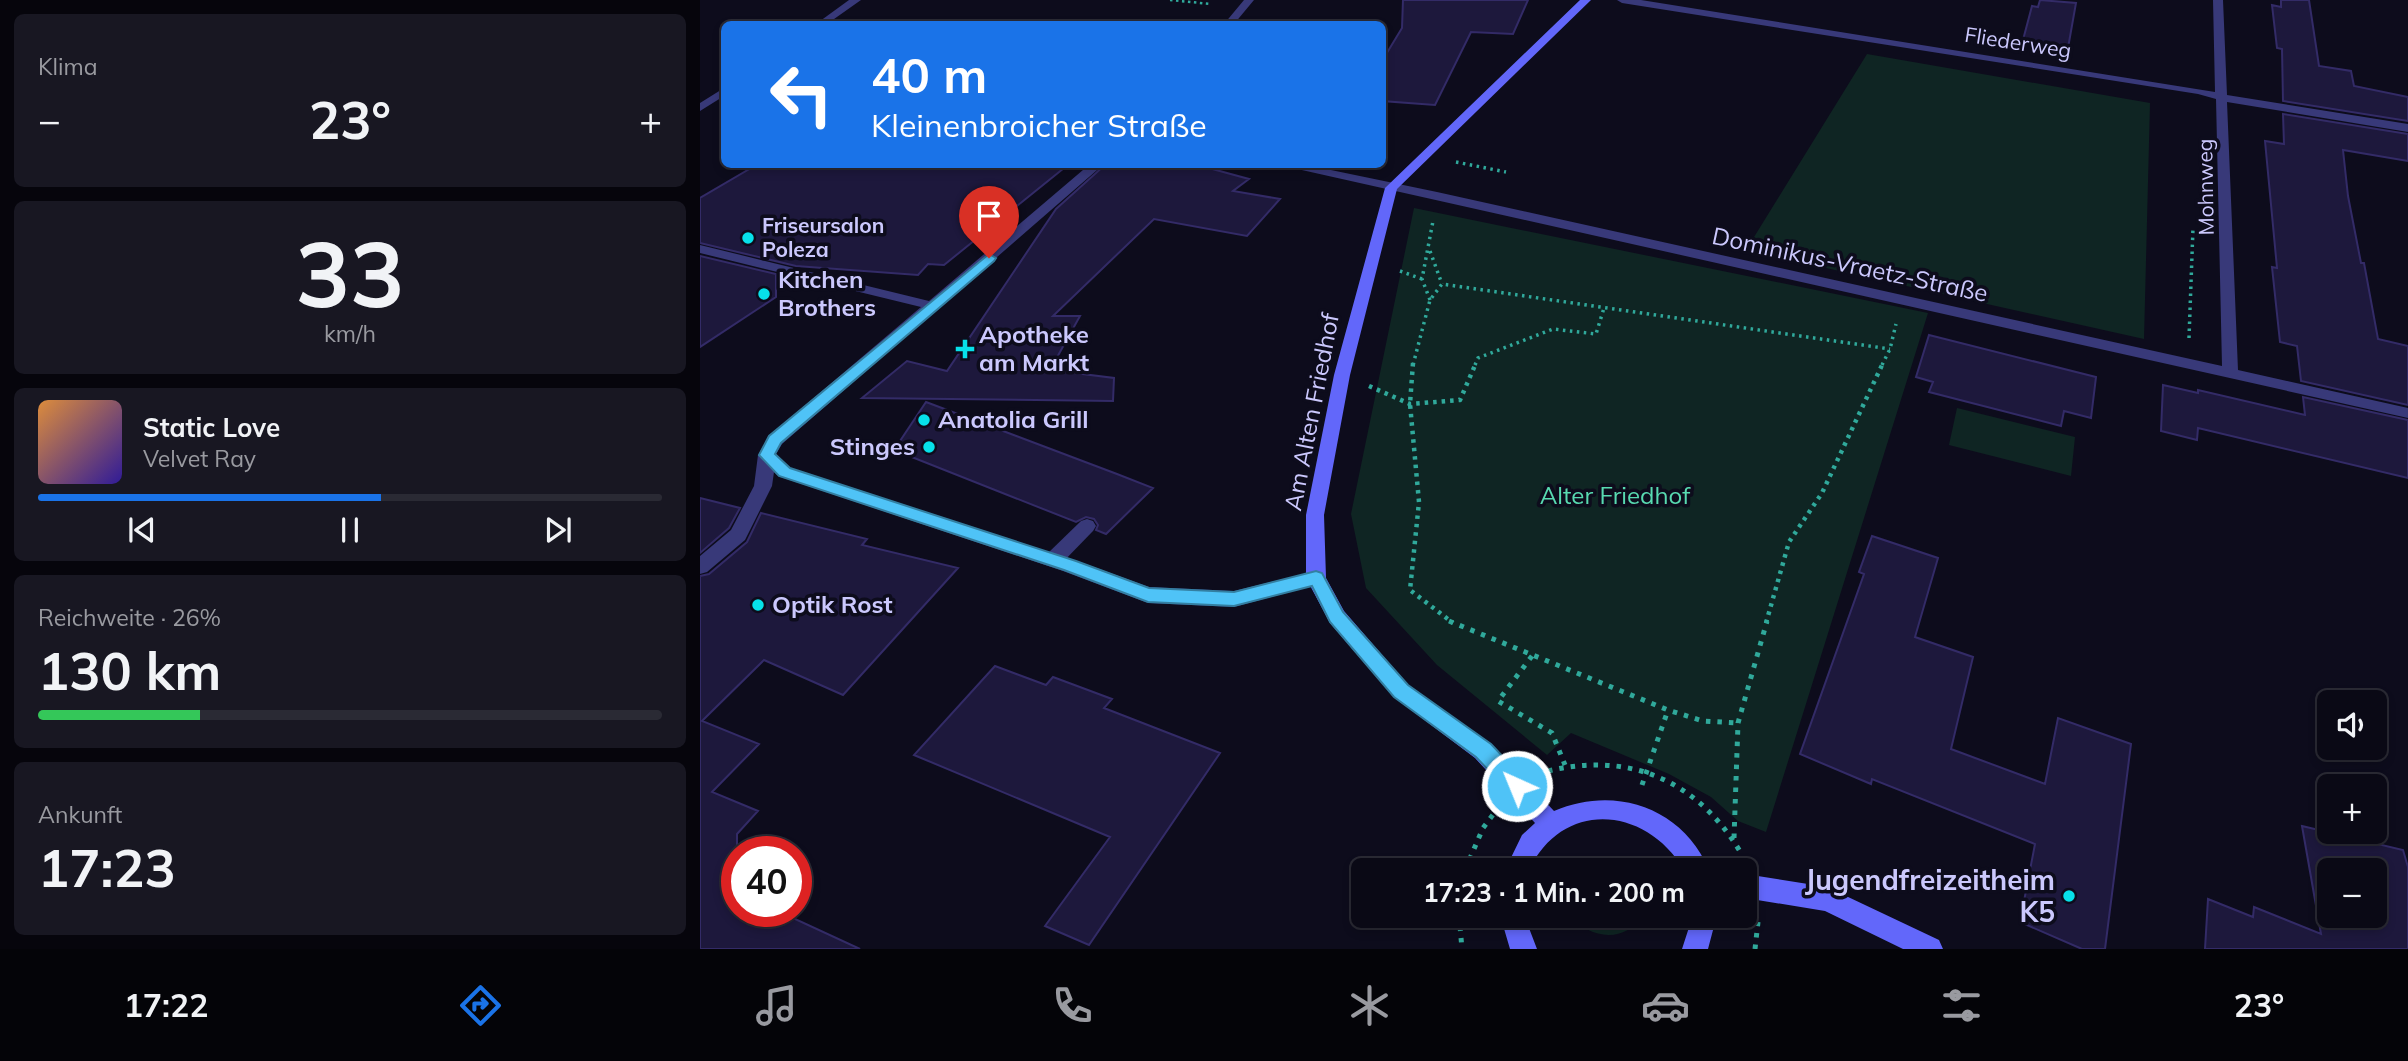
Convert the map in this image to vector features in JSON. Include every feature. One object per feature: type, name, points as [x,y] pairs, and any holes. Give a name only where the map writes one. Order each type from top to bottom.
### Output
[{"type":"street","points":[[825,21],[856,0]]},
{"type":"street","name":"Am Alten Friedhof","points":[[1551,824],[1483,751],[1401,691],[1337,617],[1316,578],[1315,515],[1342,375],[1391,188],[1421,156],[1586,0]]},
{"type":"street","name":"Fliederweg","points":[[1622,0],[2185,89],[2223,98],[2408,128]]},
{"type":"street","name":"Mohnweg","points":[[2218,0],[2230,373]]},
{"type":"street","points":[[1231,21],[1246,3]]},
{"type":"street","points":[[700,108],[721,93]]},
{"type":"street","points":[[700,567],[738,536],[763,486],[767,455],[775,440],[1093,168]]},
{"type":"street","name":"Dominikus-Vraetz-Straße","points":[[1299,168],[1437,196],[2408,413]]},
{"type":"street","points":[[700,249],[933,306]]},
{"type":"street","points":[[767,455],[784,472],[1062,563],[1148,595],[1234,599],[1316,578]]},
{"type":"street","points":[[1062,563],[1087,526]]},
{"type":"street","points":[[1523,858],[1532,841],[1551,824],[1575,813],[1601,808],[1632,811],[1653,820],[1675,836],[1693,858]]},
{"type":"street","points":[[1757,888],[1827,899],[1930,949]]},
{"type":"street","points":[[1515,928],[1524,949]]},
{"type":"street","points":[[1695,949],[1702,928]]},
{"type":"path","points":[[1170,0],[1246,3]]},
{"type":"path","points":[[1421,156],[1506,172]]},
{"type":"path","points":[[1430,300],[1422,279],[1430,250],[1437,196]]},
{"type":"path","points":[[1430,250],[1442,284]]},
{"type":"path","points":[[1442,284],[1430,300],[1413,360],[1410,404],[1419,502],[1410,590],[1447,620],[1532,656],[1668,710],[1703,721],[1738,723]]},
{"type":"path","points":[[1442,284],[1891,349]]},
{"type":"path","points":[[1734,838],[1738,723],[1788,541],[1822,493],[1891,349],[1902,299]]},
{"type":"path","points":[[1342,375],[1410,404],[1460,400],[1478,358],[1553,328],[1596,334],[1604,308]]},
{"type":"path","points":[[1532,656],[1498,701],[1552,733],[1565,765]]},
{"type":"path","points":[[1632,811],[1668,710]]},
{"type":"path","points":[[1460,928],[1462,949]]},
{"type":"path","points":[[1755,949],[1759,936]]},
{"type":"green space","points":[[1867,54],[2150,103],[2144,339],[1746,250]]},
{"type":"green space","name":"Alter Friedhof","points":[[1414,208],[1928,313],[1766,832],[1738,821],[1711,797],[1669,774],[1571,733],[1547,755],[1437,665],[1366,588],[1351,514]]},
{"type":"green space","points":[[1957,408],[2075,437],[2071,476],[1949,445]]},
{"type":"green space","points":[[1586,928],[1630,928],[1607,935]]},
{"type":"building","points":[[1403,0],[1528,0],[1513,34],[1471,32],[1435,105],[1386,101],[1386,54],[1402,28]]},
{"type":"building","points":[[2040,0],[2076,3],[2068,48],[2023,40],[2032,6],[2038,7]]},
{"type":"building","points":[[2281,0],[2309,0],[2319,66],[2351,71],[2354,86],[2408,97],[2408,121],[2283,101],[2282,49],[2277,48],[2272,5],[2281,7]]},
{"type":"building","points":[[2283,114],[2408,134],[2408,161],[2343,150],[2348,196],[2378,339],[2408,346],[2408,405],[2301,381],[2297,346],[2280,342],[2272,267],[2277,268],[2265,141],[2284,144]]},
{"type":"building","points":[[751,168],[1064,168],[944,265],[928,264],[918,275],[796,266],[700,243],[700,198]]},
{"type":"building","points":[[1102,168],[1209,168],[1249,179],[1233,191],[1280,199],[1247,236],[1154,219],[1053,316],[1080,316],[1050,370],[1114,378],[1113,401],[862,398],[907,361],[947,371],[1056,209]]},
{"type":"building","points":[[700,256],[776,274],[776,297],[700,347]]},
{"type":"building","points":[[1929,335],[2096,377],[2091,418],[2064,411],[2061,426],[1929,392],[1933,382],[1916,377]]},
{"type":"building","points":[[2163,385],[2198,393],[2198,390],[2305,415],[2303,397],[2408,420],[2408,478],[2198,428],[2197,440],[2161,431]]},
{"type":"building","points":[[926,402],[1153,488],[1106,534],[1096,530],[1098,525],[1094,519],[1086,517],[1076,522],[894,450]]},
{"type":"building","points":[[700,498],[740,508],[729,528],[700,553]]},
{"type":"building","points":[[761,513],[867,539],[862,545],[958,568],[843,695],[764,660],[702,721],[759,744],[712,792],[758,811],[737,836],[721,836],[721,927],[812,927],[860,949],[700,949],[700,576],[709,574],[747,542]]},
{"type":"building","points":[[1872,536],[1938,558],[1915,637],[1973,657],[1951,749],[2045,784],[2058,718],[2131,744],[2105,949],[2082,949],[2020,922],[2035,844],[1872,779],[1871,784],[1800,754],[1864,574],[1859,572]]},
{"type":"building","points":[[995,666],[1046,685],[1053,677],[1112,699],[1104,708],[1220,753],[1089,945],[1045,926],[1110,837],[914,755]]},
{"type":"building","points":[[2302,826],[2317,830],[2317,844],[2378,844],[2403,850],[2408,867],[2408,949],[2205,949],[2208,899],[2253,917],[2254,907],[2321,934],[2320,928],[2387,928],[2387,858],[2317,858],[2317,911]]},
{"type":"place","name":"Friseursalon Poleza","points":[[748,238]]},
{"type":"place","name":"Kitchen Brothers","points":[[764,294]]},
{"type":"place","name":"Apotheke am Markt","points":[[965,349]]},
{"type":"place","name":"Anatolia Grill","points":[[924,420]]},
{"type":"place","name":"Stinges","points":[[929,447]]},
{"type":"place","name":"Optik Rost","points":[[758,605]]},
{"type":"place","name":"Jugendfreizeitheim K5","points":[[2069,896]]},
{"type":"route","points":[[989,258],[775,440],[767,455],[784,472],[1070,566],[1148,595],[1234,599],[1316,578],[1337,617],[1401,691],[1483,751],[1517,786]]}]
